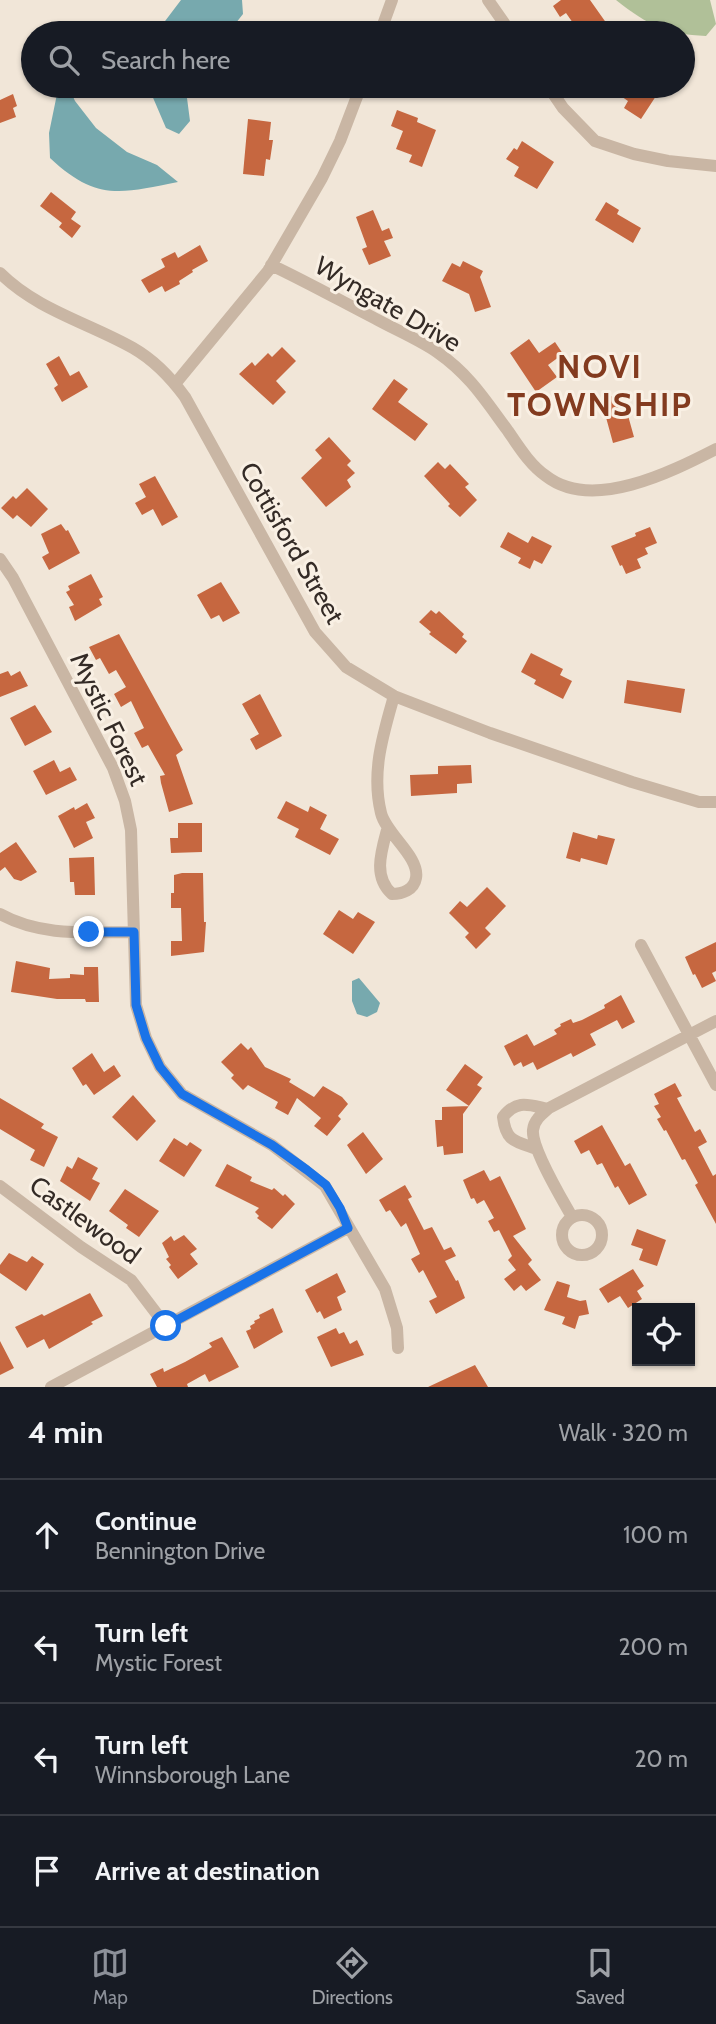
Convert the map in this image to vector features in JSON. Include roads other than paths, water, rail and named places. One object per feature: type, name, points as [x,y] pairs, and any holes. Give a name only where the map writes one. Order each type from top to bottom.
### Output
[{"type":"street","points":[[384,21],[392,0]]},
{"type":"street","points":[[488,0],[503,21]]},
{"type":"street","points":[[175,384],[271,265],[322,178],[356,98]]},
{"type":"street","points":[[556,98],[595,141],[645,157],[716,166]]},
{"type":"street","name":"Wyngate Drive","points":[[271,265],[438,353],[479,388],[529,459],[545,476],[561,485],[595,492],[613,489],[716,449]]},
{"type":"street","name":"Cottisford Street","points":[[0,273],[30,297],[54,311],[139,352],[175,384],[185,397],[269,554],[315,632],[346,667],[394,696],[632,782],[699,802],[716,802]]},
{"type":"street","name":"Mystic Forest","points":[[0,559],[13,578],[113,769],[125,801],[131,830],[136,1005],[146,1038],[160,1067],[182,1094],[272,1145],[326,1185],[384,1289],[397,1328],[398,1348]]},
{"type":"street","points":[[387,830],[380,872],[383,886],[392,894],[398,894],[406,892],[413,885],[415,870],[406,851],[387,830],[381,813],[377,784],[378,755],[394,696]]},
{"type":"street","points":[[0,914],[22,925],[45,931],[134,932]]},
{"type":"street","points":[[641,945],[716,1085]]},
{"type":"street","points":[[572,1217],[537,1149],[533,1128],[538,1117],[548,1109],[716,1021]]},
{"type":"street","points":[[537,1149],[510,1140],[504,1130],[503,1117],[523,1103],[548,1109]]},
{"type":"street","name":"Castlewood","points":[[0,1186],[81,1247],[131,1280],[166,1326]]},
{"type":"street","points":[[51,1387],[348,1228]]},
{"type":"water","points":[[181,0],[242,0],[243,14],[237,21],[165,21]]},
{"type":"water","points":[[56,98],[74,98],[96,128],[127,152],[157,165],[178,182],[125,191],[96,188],[82,182],[50,158],[49,133]]},
{"type":"water","points":[[153,98],[187,98],[190,121],[179,134],[166,128]]},
{"type":"water","points":[[359,978],[380,1003],[377,1012],[367,1017],[357,1014],[352,1001],[352,981]]},
{"type":"district","name":"NOVI TOWNSHIP","points":[[600,385]]}]
